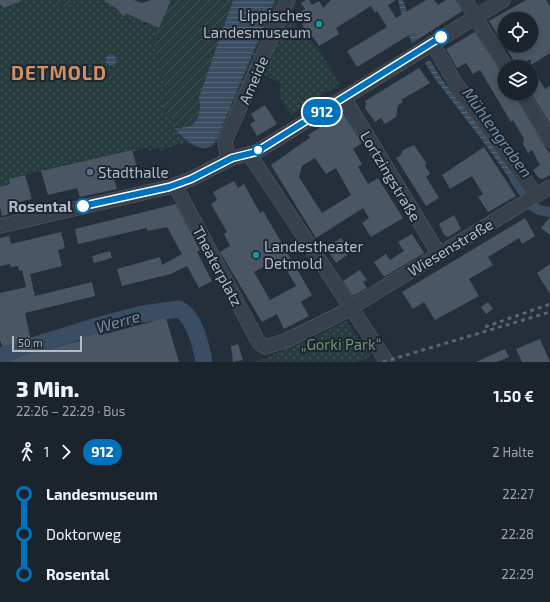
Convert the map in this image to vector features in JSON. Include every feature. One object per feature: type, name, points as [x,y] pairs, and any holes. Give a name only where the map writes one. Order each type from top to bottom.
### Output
[{"type":"street","name":"Ameide","points":[[228,160],[225,141],[288,0]]},
{"type":"street","points":[[465,0],[502,60]]},
{"type":"street","points":[[0,226],[175,185],[228,160],[263,148],[503,0]]},
{"type":"street","points":[[432,43],[455,82],[531,198]]},
{"type":"street","name":"Lortzingstraße","points":[[344,98],[439,254]]},
{"type":"street","points":[[525,100],[550,140]]},
{"type":"street","points":[[249,154],[387,362]]},
{"type":"street","name":"Theaterplatz","points":[[175,185],[262,347]]},
{"type":"street","name":"Wiesenstraße","points":[[262,347],[268,347],[285,341],[351,308],[550,187]]},
{"type":"green space","points":[[22,0],[53,0],[62,7],[66,7],[75,0],[109,0],[121,11],[120,13],[124,15],[125,12],[145,21],[144,24],[147,25],[148,23],[159,28],[153,41],[168,96],[164,101],[164,108],[176,119],[173,129],[177,133],[193,145],[205,148],[199,148],[186,142],[160,151],[159,148],[148,151],[147,148],[132,152],[131,150],[9,179],[10,184],[0,187],[0,4],[4,8]]},
{"type":"green space","points":[[53,0],[75,0],[70,5],[64,7],[58,5]]},
{"type":"green space","points":[[171,0],[233,0],[199,97],[200,104],[198,116],[196,120],[188,127],[174,129],[186,142],[177,135],[173,129],[176,119],[172,118],[164,110],[164,103],[167,95],[153,41]]},
{"type":"green space","points":[[275,0],[283,0],[219,140],[211,147],[205,148],[211,146],[216,141]]},
{"type":"green space","points":[[284,8],[299,29],[317,47],[340,84],[291,115],[279,96],[281,84],[257,71]]},
{"type":"green space","name":"„Gorki Park“","points":[[346,321],[372,357],[354,362],[255,362],[306,341]]},
{"type":"water","points":[[233,0],[275,0],[216,141],[211,146],[205,148],[199,147],[188,141],[174,128],[188,127],[196,121],[200,104],[199,97]]},
{"type":"water","points":[[398,0],[403,0],[417,40],[412,43],[403,21]]},
{"type":"water","points":[[111,54],[115,56],[117,60],[115,64],[111,66],[107,64],[105,60],[107,56]]},
{"type":"water","points":[[430,60],[441,78],[526,189],[520,193],[436,80],[425,63]]},
{"type":"water","points":[[537,205],[550,209],[550,217],[531,209]]},
{"type":"building","points":[[0,0],[23,0],[4,8],[0,4]]},
{"type":"building","points":[[103,0],[134,0],[142,3],[151,0],[171,0],[159,28],[125,13],[124,17],[116,8]]},
{"type":"building","points":[[309,0],[312,5],[319,1],[323,8],[331,0],[396,0],[388,5],[396,18],[426,0],[434,0],[438,5],[446,0],[456,0],[462,11],[417,40],[414,32],[357,67],[347,51],[387,27],[377,11],[375,13],[371,6],[336,28],[339,34],[319,46],[313,37],[310,38],[298,13],[305,9],[301,3]]},
{"type":"building","points":[[526,0],[546,0],[550,6],[550,53],[538,61],[531,59],[514,60],[509,52],[538,52],[538,12],[505,12]]},
{"type":"building","points":[[498,16],[498,35],[489,21]]},
{"type":"building","points":[[475,32],[498,68],[498,100],[517,100],[543,144],[550,153],[550,175],[543,179],[539,178],[533,170],[540,165],[532,150],[528,153],[523,144],[524,139],[513,120],[511,122],[480,70],[473,74],[466,63],[457,68],[446,49]]},
{"type":"building","points":[[419,68],[430,83],[401,100],[403,102],[398,105],[396,117],[385,124],[381,118],[375,122],[365,108],[365,101]]},
{"type":"building","points":[[538,78],[545,89],[550,86],[550,124],[535,100],[538,100]]},
{"type":"building","points":[[265,105],[277,124],[257,136],[250,124],[255,121],[251,114]]},
{"type":"building","points":[[343,113],[362,143],[353,149],[362,164],[358,167],[368,184],[378,178],[403,218],[371,237],[362,223],[369,218],[363,208],[316,238],[271,165],[310,138],[308,135]],"holes":[[[315,158],[326,174],[336,168],[351,195],[322,213],[299,177],[302,166]]]},
{"type":"building","points":[[414,145],[427,164],[425,165],[430,174],[426,177],[439,198],[426,206],[396,158],[400,156],[403,150]]},
{"type":"building","points":[[484,147],[516,196],[488,212],[478,197],[483,194],[472,176],[450,189],[442,175]]},
{"type":"building","points":[[132,150],[139,173],[114,179],[117,189],[80,197],[77,188],[48,195],[41,171]]},
{"type":"building","points":[[25,175],[32,199],[11,204],[13,213],[2,216],[0,207],[0,187],[10,184],[9,179]]},
{"type":"building","name":"Landestheater Detmold","points":[[234,181],[238,188],[244,184],[260,213],[263,211],[312,295],[301,302],[309,316],[284,329],[277,314],[262,322],[220,252],[230,246],[224,234],[227,232],[211,204],[217,200],[213,192]],"holes":[[[279,259],[280,262],[282,262],[296,286],[270,300],[254,272]]]},
{"type":"building","points":[[176,204],[200,250],[197,252],[212,281],[199,288],[187,266],[171,274],[122,286],[117,269],[160,257],[162,265],[182,254],[167,227],[147,231],[147,228],[78,244],[75,229]]},
{"type":"building","points":[[454,215],[461,229],[448,237],[444,235],[439,224]]},
{"type":"building","points":[[550,217],[550,235],[541,228]]},
{"type":"building","points":[[525,218],[535,236],[522,244],[519,238],[488,257],[493,265],[469,279],[479,296],[435,320],[424,302],[413,309],[402,292]]},
{"type":"building","points":[[61,232],[65,248],[58,250],[62,266],[30,274],[35,296],[92,282],[95,296],[25,313],[31,341],[2,346],[0,340],[0,293],[26,287],[22,270],[19,271],[18,266],[11,267],[10,264],[0,266],[0,238],[9,236],[11,244]]},
{"type":"building","points":[[412,234],[424,253],[384,277],[374,262],[386,254],[390,260],[404,251],[398,242]]},
{"type":"building","points":[[341,238],[351,252],[336,263],[326,248]]},
{"type":"building","points":[[110,251],[112,258],[94,263],[92,256]]},
{"type":"building","points":[[550,264],[550,294],[537,273]]},
{"type":"building","points":[[360,270],[367,280],[363,282],[367,288],[353,296],[343,281]]},
{"type":"building","points":[[488,302],[493,309],[486,314],[481,307]]},
{"type":"building","points":[[166,318],[179,362],[7,362],[33,352],[33,354],[82,340],[81,338],[100,333],[101,335]]},
{"type":"building","points":[[540,339],[550,362],[522,362],[516,349]]},
{"type":"building","points":[[238,344],[243,360],[233,362],[231,346]]},
{"type":"building","points":[[505,349],[509,357],[497,362],[476,362]]},
{"type":"waterway","name":"Mühlengraben","points":[[515,180],[534,207],[539,210],[550,212]]},
{"type":"waterway","name":"Werre","points":[[0,356],[93,327],[142,314],[179,309],[185,313],[193,325],[199,340],[204,362]]},
{"type":"railway","points":[[485,327],[550,304]]},
{"type":"railway","points":[[383,362],[550,312]]},
{"type":"bus line","name":"912","points":[[83,206],[163,189],[191,179],[232,158],[256,152],[441,37]]},
{"type":"place","name":"Lippisches Landesmuseum","points":[[319,24]]},
{"type":"place","name":"Stadthalle","points":[[90,172]]},
{"type":"place","name":"Rosental","points":[[83,206]]},
{"type":"place","name":"Landestheater Detmold","points":[[256,255]]},
{"type":"district","name":"DETMOLD","points":[[59,72]]}]
